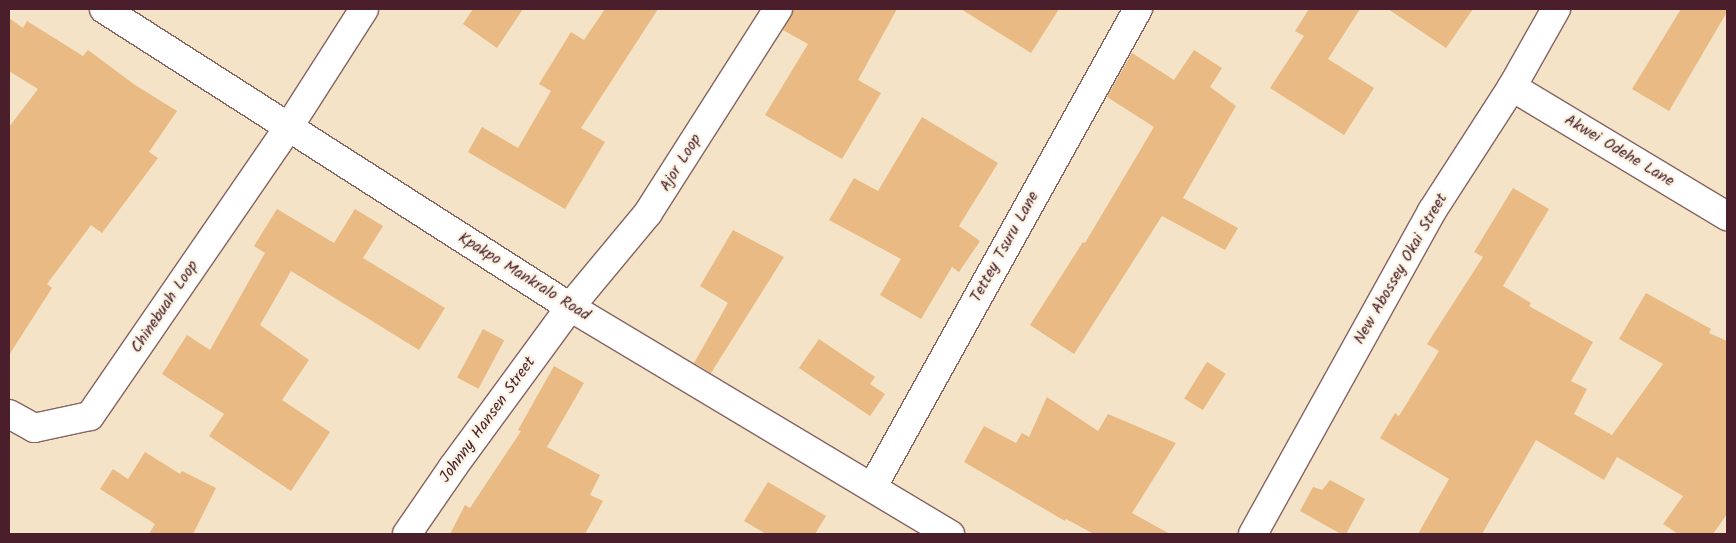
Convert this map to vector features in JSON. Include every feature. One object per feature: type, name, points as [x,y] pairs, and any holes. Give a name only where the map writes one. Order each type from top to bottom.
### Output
[{"type":"street","name":"Kpakpo Mankralo Road","points":[[104,9],[570,307],[873,486],[950,534]]},
{"type":"street","name":"Chinebuah Loop","points":[[9,414],[34,428],[90,416],[288,128],[364,9]]},
{"type":"street","name":"Ajor Loop","points":[[570,307],[648,213],[778,9]]},
{"type":"street","name":"Tettey Tsuru Lane","points":[[873,486],[1138,9]]},
{"type":"street","name":"New Abossey Okai Street","points":[[1253,534],[1432,211],[1512,87],[1556,9]]},
{"type":"street","name":"Akwei Odehe Lane","points":[[1512,87],[1727,216]]},
{"type":"street","name":"Johnny Hansen Street","points":[[407,534],[452,467],[570,307]]},
{"type":"building","points":[[473,9],[523,9],[497,48],[463,24]]},
{"type":"building","points":[[605,9],[658,9],[581,128],[605,142],[565,209],[468,152],[482,127],[518,148],[551,91],[539,84],[571,32],[584,40]]},
{"type":"building","points":[[794,9],[897,9],[858,80],[881,93],[842,159],[765,115],[808,44],[783,30]]},
{"type":"building","points":[[961,9],[1059,9],[1031,53]]},
{"type":"building","points":[[1309,9],[1360,9],[1328,59],[1374,88],[1344,135],[1270,88],[1304,36],[1295,31]]},
{"type":"building","points":[[1388,9],[1473,9],[1446,48]]},
{"type":"building","points":[[1681,9],[1727,9],[1727,12],[1669,111],[1632,89]]},
{"type":"building","points":[[9,18],[23,28],[27,21],[83,56],[88,50],[135,85],[177,111],[149,152],[158,158],[102,233],[91,225],[47,284],[52,288],[9,355],[9,127],[38,89],[9,71]]},
{"type":"building","points":[[1194,50],[1222,68],[1210,87],[1236,106],[1183,198],[1238,228],[1225,250],[1162,216],[1074,354],[1030,325],[1083,242],[1085,243],[1154,127],[1107,97],[1132,53],[1174,80]]},
{"type":"building","points":[[922,117],[998,163],[959,226],[980,241],[959,272],[952,267],[921,319],[880,295],[901,259],[829,220],[854,178],[878,191]]},
{"type":"building","points":[[1513,188],[1549,209],[1503,286],[1531,303],[1529,306],[1593,342],[1571,381],[1587,389],[1574,414],[1612,435],[1663,364],[1619,339],[1646,293],[1711,329],[1709,333],[1727,341],[1727,514],[1713,534],[1678,534],[1663,524],[1683,496],[1617,457],[1604,480],[1536,440],[1482,534],[1418,534],[1449,479],[1380,438],[1395,413],[1399,416],[1439,351],[1427,344],[1483,257],[1474,252]]},
{"type":"building","points":[[277,209],[334,243],[355,209],[383,226],[363,258],[445,308],[419,350],[291,271],[260,325],[309,360],[282,400],[330,432],[291,491],[209,436],[224,414],[162,374],[187,335],[210,350],[265,253],[254,246]]},
{"type":"building","points":[[733,230],[784,257],[711,373],[694,363],[728,303],[700,286]]},
{"type":"building","points":[[483,329],[504,340],[478,389],[457,378]]},
{"type":"building","points":[[819,339],[875,377],[870,384],[885,394],[870,416],[799,368]]},
{"type":"building","points":[[1207,362],[1226,374],[1203,410],[1184,398]]},
{"type":"building","points":[[554,366],[584,383],[547,447],[600,475],[590,495],[603,501],[585,534],[450,534],[465,505],[470,508],[521,431],[518,430]]},
{"type":"building","points":[[1047,397],[1098,431],[1108,414],[1176,443],[1132,513],[1170,534],[1094,534],[1066,519],[1065,521],[964,462],[984,426],[1016,443],[1022,433],[1029,437]]},
{"type":"building","points":[[145,452],[180,474],[182,471],[216,488],[193,534],[149,534],[155,524],[100,489],[113,469],[128,479]]},
{"type":"building","points":[[1330,480],[1365,499],[1346,534],[1341,534],[1300,511],[1313,487],[1322,490]]},
{"type":"building","points":[[768,482],[826,516],[815,534],[766,534],[744,521]]}]
